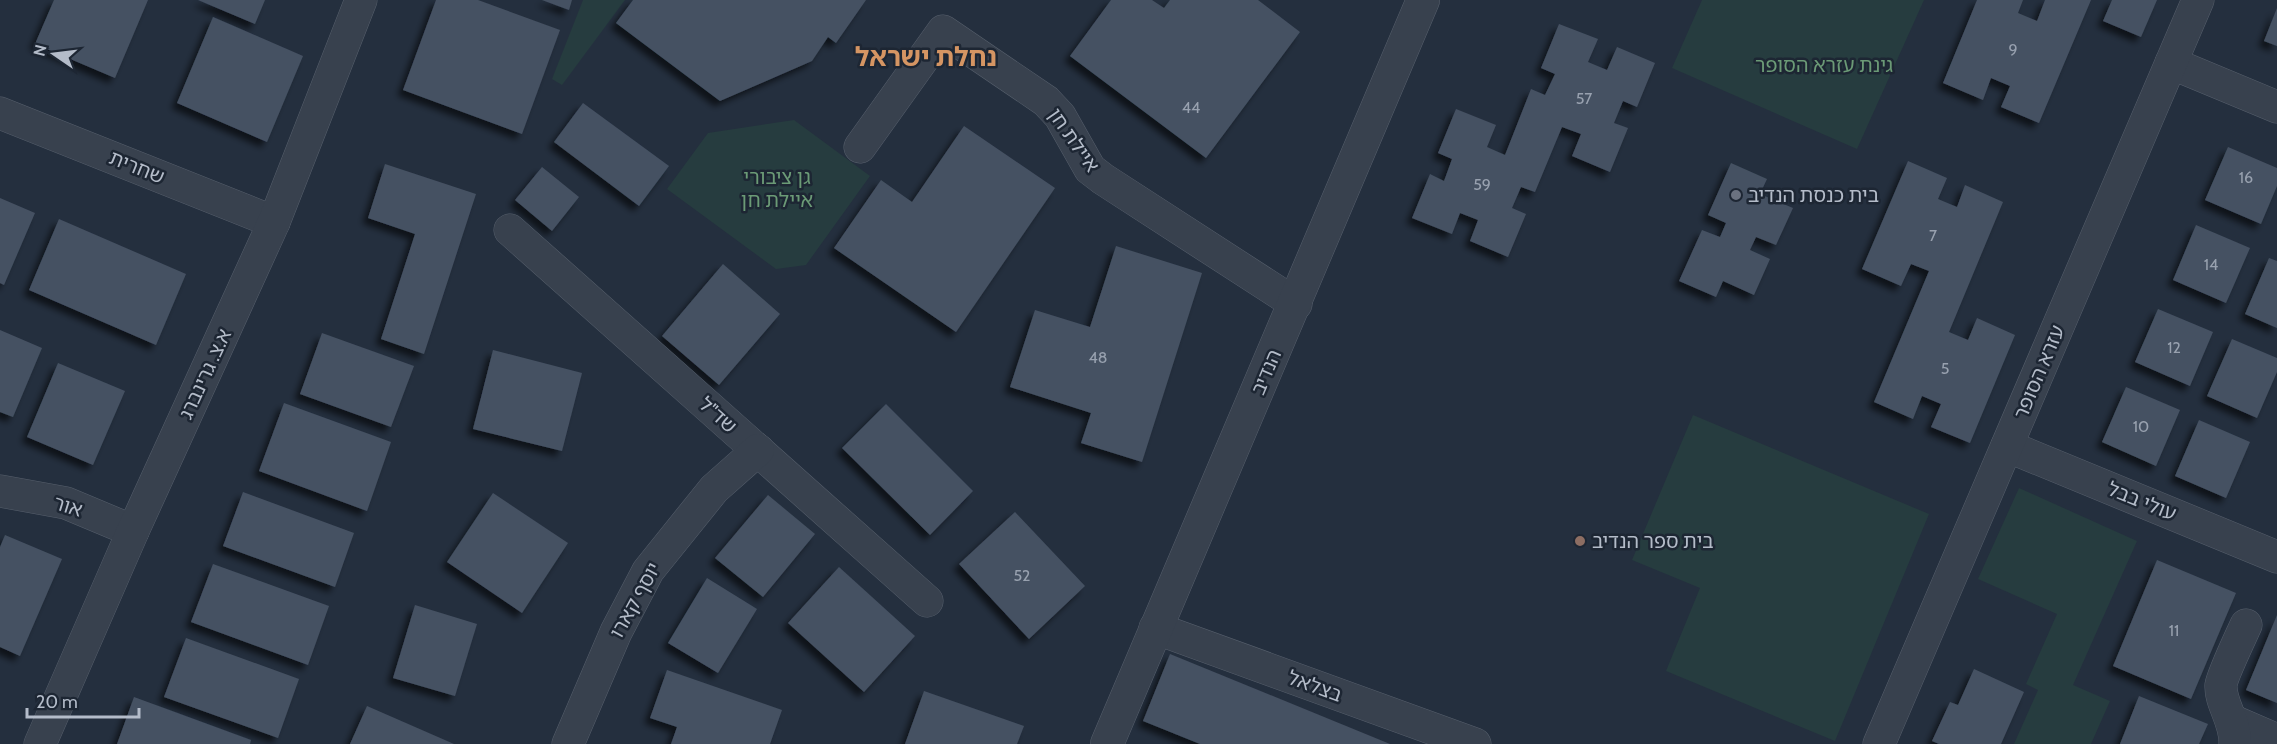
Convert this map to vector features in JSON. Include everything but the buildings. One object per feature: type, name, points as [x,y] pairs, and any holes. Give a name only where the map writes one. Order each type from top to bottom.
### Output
[{"type":"street","name":"א.צ. גרינברג","points":[[40,744],[133,531],[274,222],[361,0]]},
{"type":"street","name":"הנדיב","points":[[1107,744],[1296,304],[1329,219],[1423,0]]},
{"type":"street","name":"עזרא הסופר","points":[[1879,744],[2198,0]]},
{"type":"street","name":"איילת חן","points":[[860,147],[943,31],[1046,101],[1060,116],[1090,169],[1103,180],[1296,304]]},
{"type":"street","points":[[2171,63],[2277,107]]},
{"type":"street","name":"שחרית","points":[[0,113],[274,222]]},
{"type":"street","name":"שד\"ל","points":[[510,230],[927,601]]},
{"type":"street","name":"עולי בבל","points":[[2007,446],[2277,557]]},
{"type":"street","name":"יוסף קארו","points":[[568,744],[616,632],[648,571],[714,489],[758,450]]},
{"type":"street","name":"אור","points":[[0,490],[66,503],[133,531]]},
{"type":"street","points":[[2246,625],[2221,685],[2226,706],[2234,732],[2277,740]]},
{"type":"street","name":"בצלאל","points":[[1155,628],[1474,744]]},
{"type":"green space","points":[[583,0],[625,0],[562,85],[552,79]]},
{"type":"green space","name":"גינת עזרא הסופר","points":[[1702,0],[1924,0],[1857,149],[1672,68]]},
{"type":"green space","name":"גן ציבורי איילת חן","points":[[794,120],[870,176],[806,265],[776,269],[667,189],[708,133]]},
{"type":"green space","points":[[1693,415],[1929,514],[1835,741],[1666,671],[1700,588],[1632,560]]},
{"type":"green space","points":[[2019,488],[2137,541],[2073,685],[2110,701],[2091,744],[2014,744],[2038,690],[2026,684],[2057,614],[1978,579]]},
{"type":"place","name":"בית כנסת הנדיב","points":[[1736,195]]},
{"type":"place","name":"בית ספר הנדיב","points":[[1580,541]]},
{"type":"district","name":"נחלת ישראל","points":[[926,57]]}]
